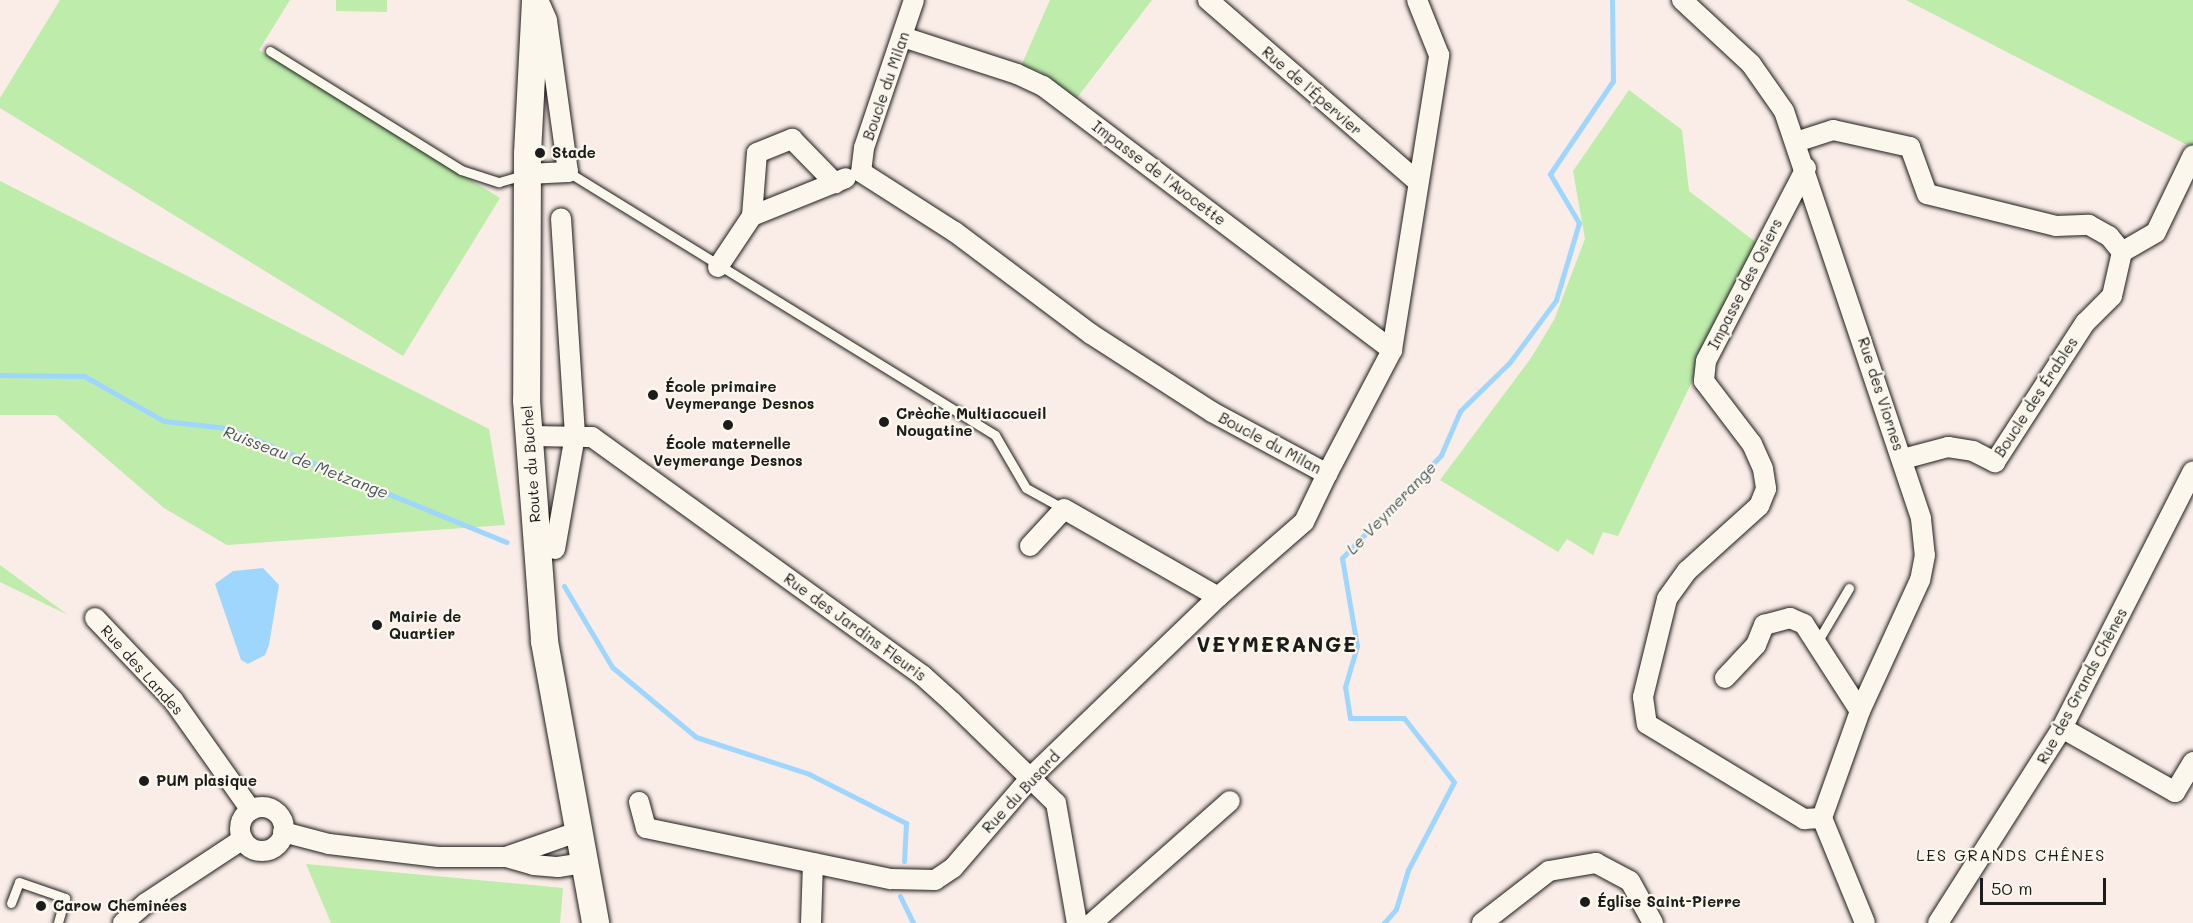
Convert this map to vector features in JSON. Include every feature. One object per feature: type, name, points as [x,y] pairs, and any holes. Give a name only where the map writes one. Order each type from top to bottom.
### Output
[{"type":"main road","name":"Route du Buchel","points":[[537,0],[527,174],[528,436],[544,641],[595,923]]},
{"type":"street","name":"Route du Buchel","points":[[537,0],[547,20],[568,172]]},
{"type":"street","name":"Boucle du Milan","points":[[914,0],[864,148],[861,172],[955,232],[1101,340],[1212,412],[1327,474],[1392,350],[1417,181],[1439,55],[1417,0]]},
{"type":"street","name":"Rue de l'Épervier","points":[[1208,0],[1417,181]]},
{"type":"street","name":"Rue des Viornes","points":[[1682,0],[1751,64],[1784,111],[1806,168],[1921,519],[1926,555],[1917,587],[1860,711],[1822,818]]},
{"type":"street","name":"Impasse de l'Avocette","points":[[903,37],[1017,74],[1043,86],[1392,350]]},
{"type":"street","points":[[1796,142],[1833,130],[1910,147],[1927,194],[2056,226],[2088,225],[2109,236],[2122,252],[2156,232],[2193,155]]},
{"type":"street","points":[[718,267],[752,216],[756,153],[792,139],[835,183]]},
{"type":"street","name":"Impasse des Osiers","points":[[1806,168],[1706,361],[1704,381],[1752,444],[1763,468],[1766,489],[1759,506],[1687,571],[1667,599],[1643,697],[1647,724],[1804,819],[1822,818]]},
{"type":"street","points":[[527,174],[568,172]]},
{"type":"street","points":[[752,216],[861,172]]},
{"type":"street","name":"Route du Buchel","points":[[555,549],[575,435],[561,218]]},
{"type":"street","name":"Boucle des Érables","points":[[1903,459],[1948,447],[1973,451],[1995,462],[2085,323],[2112,296],[2122,252]]},
{"type":"street","name":"Rue des Jardins Fleuris","points":[[528,436],[592,437],[922,675],[1032,776],[1056,803],[1077,923]]},
{"type":"street","name":"Rue des Grands Chênes","points":[[1938,923],[2062,728],[2193,471]]},
{"type":"street","name":"Rue du Busard","points":[[639,802],[646,828],[891,879],[935,880],[953,868],[1032,776],[1218,597],[1304,522],[1327,474]]},
{"type":"street","points":[[1030,546],[1064,508],[1218,597]]},
{"type":"street","name":"Rue des Landes","points":[[95,618],[173,700],[252,810]]},
{"type":"street","points":[[1725,678],[1756,645],[1764,625],[1778,618],[1790,618],[1804,624],[1860,711]]},
{"type":"street","points":[[2062,728],[2175,792],[2193,762]]},
{"type":"street","points":[[1092,923],[1230,801]]},
{"type":"street","points":[[262,807],[276,812],[283,832],[269,849],[254,849],[243,839],[240,825],[252,810],[262,807]]},
{"type":"street","points":[[1822,818],[1865,923]]},
{"type":"street","points":[[283,832],[329,844],[438,857],[506,857],[534,866],[583,863]]},
{"type":"street","points":[[506,857],[577,832]]},
{"type":"street","points":[[123,923],[146,903],[243,839]]},
{"type":"street","points":[[811,923],[813,863]]},
{"type":"street","points":[[1482,923],[1549,871],[1596,863],[1630,881],[1653,923]]},
{"type":"lane","points":[[270,51],[461,170],[499,182],[527,174]]},
{"type":"lane","points":[[568,172],[718,267],[995,435],[1026,488],[1064,508]]},
{"type":"lane","points":[[1816,644],[1849,588]]},
{"type":"lane","points":[[11,903],[19,882],[65,898],[58,923]]},
{"type":"green space","points":[[60,0],[290,0],[259,50],[500,198],[403,356],[0,108],[0,98]]},
{"type":"green space","points":[[336,0],[387,0],[387,12],[336,11]]},
{"type":"green space","points":[[1050,0],[1152,0],[1076,99],[1040,71],[1021,66]]},
{"type":"green space","points":[[1906,0],[2193,0],[2193,145],[2191,147]]},
{"type":"green space","points":[[1629,90],[1682,130],[1689,191],[1758,244],[1618,536],[1603,532],[1593,555],[1567,539],[1558,552],[1440,480],[1531,358],[1554,320],[1585,239],[1573,171]]},
{"type":"green space","points":[[0,181],[489,429],[505,525],[227,545],[164,508],[56,415],[0,415]]},
{"type":"green space","points":[[0,565],[68,615],[0,582]]},
{"type":"green space","points":[[306,864],[563,888],[560,923],[331,923]]},
{"type":"water","points":[[263,568],[279,585],[269,645],[265,655],[248,664],[241,660],[215,584],[233,571]]},
{"type":"waterway","name":"Le Veymerange","points":[[1384,923],[1396,909],[1408,870],[1454,782],[1404,718],[1350,718],[1345,687],[1357,646],[1342,558],[1441,455],[1460,411],[1510,362],[1556,300],[1579,223],[1550,174],[1613,81],[1612,0]]},
{"type":"waterway","name":"Ruisseau de Metzange","points":[[0,375],[84,376],[164,421],[227,428],[507,542]]},
{"type":"waterway","name":"Ruisseau de Metzange","points":[[564,586],[612,667],[696,737],[809,774],[906,823],[904,861]]},
{"type":"waterway","name":"Ruisseau de Metzange","points":[[900,896],[913,923]]},
{"type":"place","name":"Stade","points":[[540,153]]},
{"type":"place","name":"École primaire Veymerange Desnos","points":[[653,395]]},
{"type":"place","name":"Crèche Multiaccueil Nougatine","points":[[884,422]]},
{"type":"place","name":"École maternelle Veymerange Desnos","points":[[728,425]]},
{"type":"place","name":"Mairie de Quartier","points":[[377,625]]},
{"type":"place","name":"PUM plasique","points":[[144,781]]},
{"type":"place","name":"Église Saint-Pierre","points":[[1585,902]]},
{"type":"place","name":"Carow Cheminées","points":[[41,906]]},
{"type":"district","name":"VEYMERANGE","points":[[1277,644]]},
{"type":"district","name":"LES GRANDS CHÊNES","points":[[2011,855]]}]
